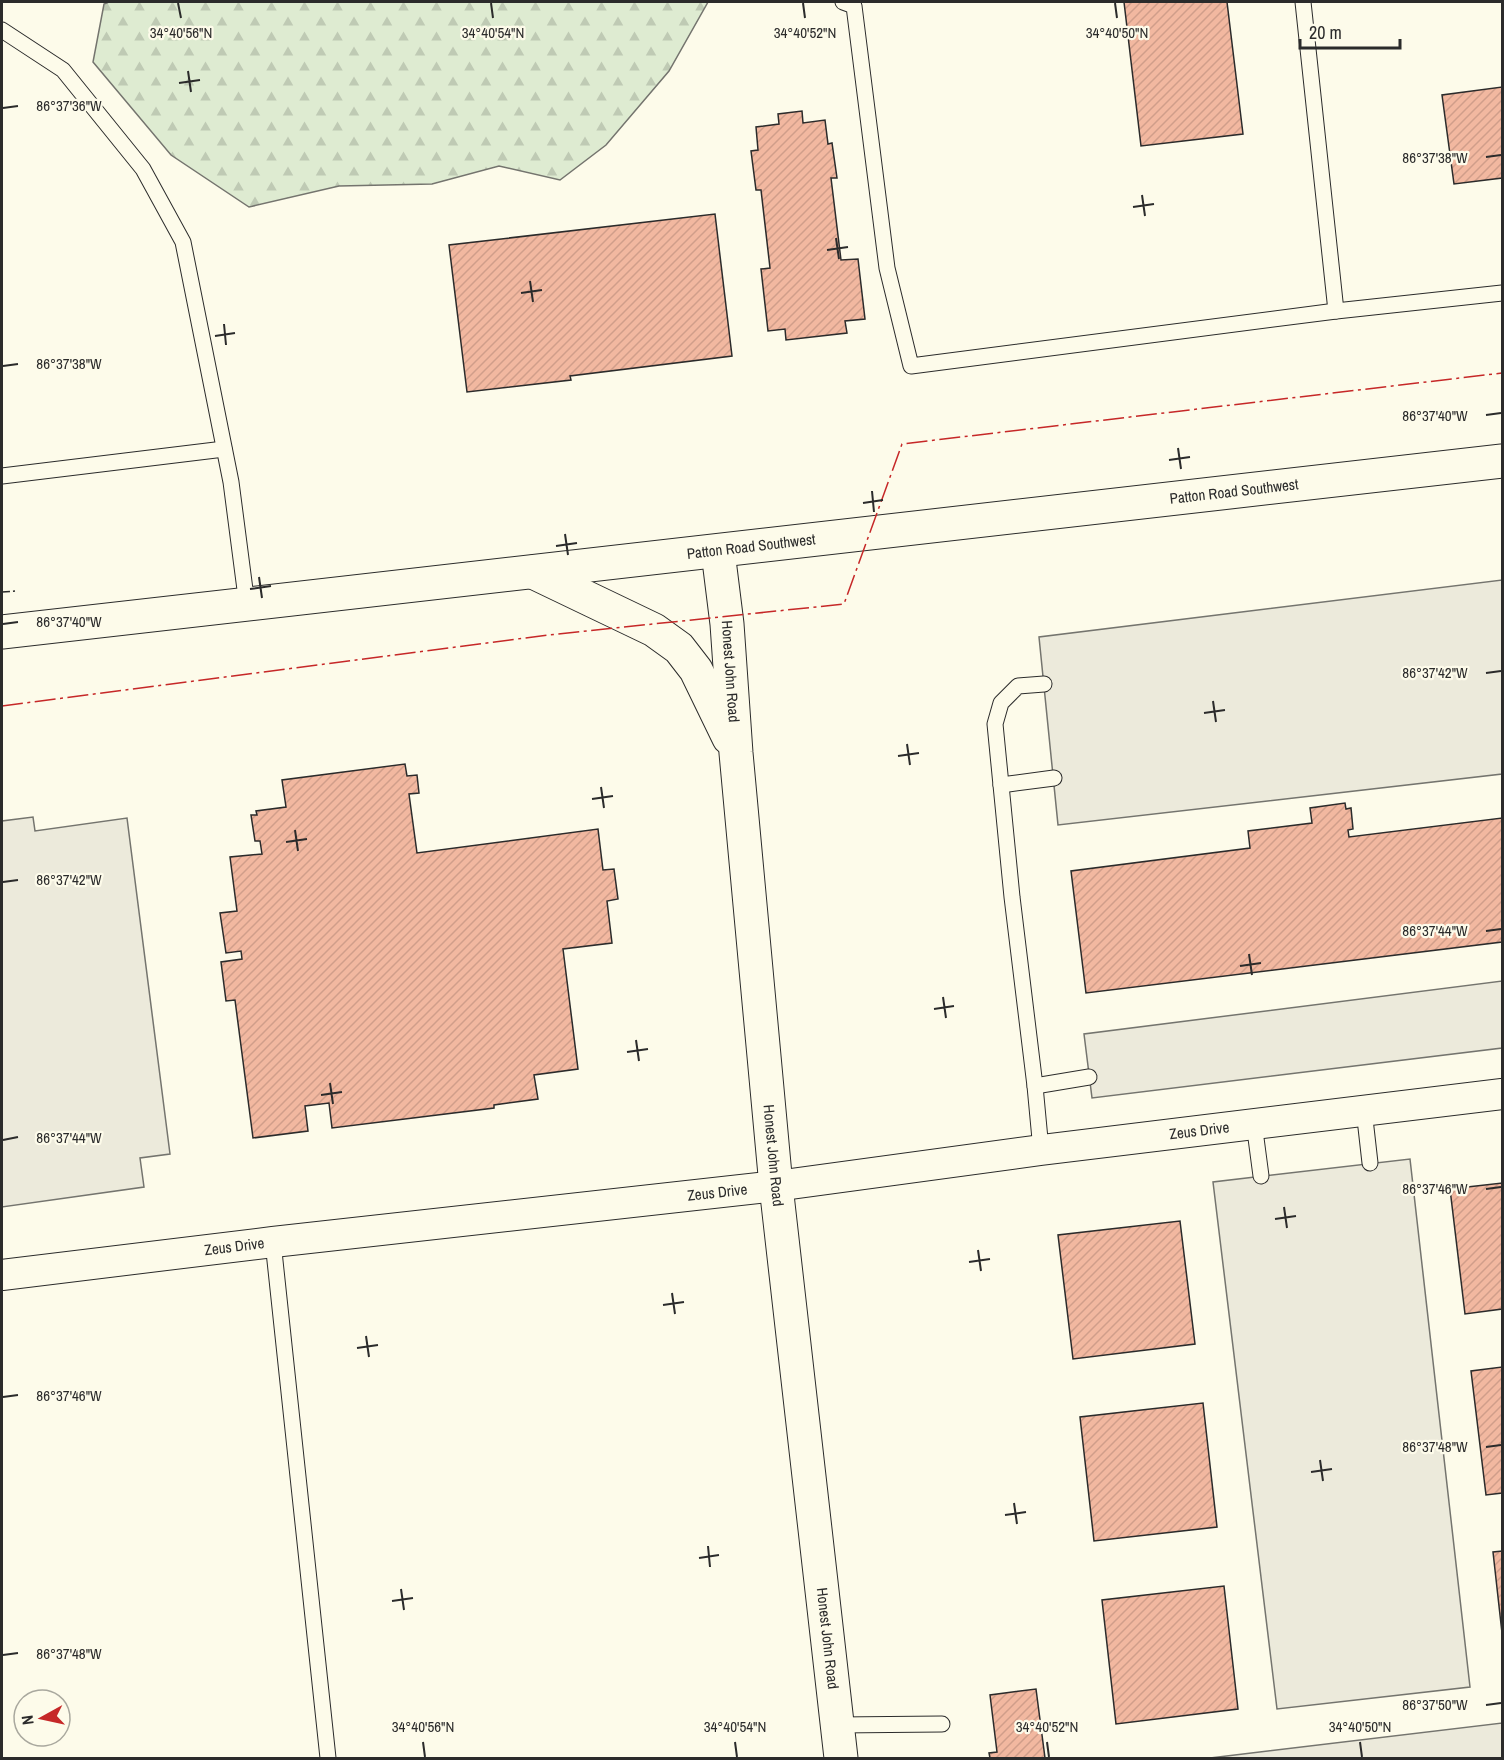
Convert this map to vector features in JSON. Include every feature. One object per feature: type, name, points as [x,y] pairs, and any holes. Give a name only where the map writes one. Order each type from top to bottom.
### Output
[{"type":"main road","name":"Patton Road Southwest","points":[[2,632],[1503,461]]},
{"type":"main road","name":"Honest John Road","points":[[718,552],[727,624],[736,753],[776,1186],[841,1758]]},
{"type":"main road","points":[[533,573],[644,625],[680,648],[696,670],[736,753]]},
{"type":"street","name":"Zeus Drive","points":[[2,1275],[273,1242],[776,1186],[1041,1150],[1503,1094]]},
{"type":"lane","points":[[843,2],[854,6],[887,268],[911,366],[1336,311],[1503,293]]},
{"type":"lane","points":[[1303,2],[1336,311]]},
{"type":"lane","points":[[2,30],[63,70],[143,169],[183,242],[224,449],[247,605]]},
{"type":"lane","points":[[2,476],[224,449]]},
{"type":"lane","points":[[1041,1150],[995,724],[1001,703],[1018,686],[1044,684]]},
{"type":"lane","points":[[1000,785],[1054,778]]},
{"type":"lane","points":[[1035,1086],[1089,1077]]},
{"type":"lane","points":[[1364,1110],[1370,1163]]},
{"type":"lane","points":[[1254,1124],[1261,1176]]},
{"type":"lane","points":[[273,1242],[328,1758]]},
{"type":"lane","points":[[837,1725],[942,1724]]},
{"type":"green space","points":[[109,2],[708,2],[669,71],[606,145],[560,180],[499,166],[432,184],[339,186],[249,207],[171,155],[93,62],[104,4]]},
{"type":"shaded area","points":[[1502,580],[1502,774],[1058,825],[1039,637]]},
{"type":"shaded area","points":[[33,817],[35,831],[127,818],[170,1154],[140,1158],[144,1187],[2,1207],[2,821]]},
{"type":"shaded area","points":[[1502,981],[1502,1048],[1092,1098],[1084,1034]]},
{"type":"shaded area","points":[[1410,1159],[1470,1687],[1277,1709],[1213,1182]]},
{"type":"shaded area","points":[[1502,1723],[1502,1758],[1210,1758]]},
{"type":"building","points":[[1124,2],[1227,2],[1243,134],[1141,146]]},
{"type":"building","points":[[1502,87],[1502,178],[1454,184],[1442,95]]},
{"type":"building","points":[[802,111],[803,123],[825,120],[828,144],[832,143],[837,178],[831,178],[841,260],[858,259],[865,319],[845,321],[847,333],[786,340],[785,329],[768,331],[761,269],[770,268],[761,190],[756,190],[751,151],[758,150],[756,127],[779,124],[778,114]]},
{"type":"building","points":[[715,214],[732,356],[570,376],[571,380],[467,392],[449,245]]},
{"type":"building","points":[[405,764],[407,776],[417,775],[419,793],[409,794],[417,853],[598,829],[603,870],[614,869],[618,899],[607,901],[612,943],[563,949],[578,1069],[534,1075],[538,1099],[494,1105],[494,1108],[332,1128],[329,1103],[305,1106],[308,1131],[253,1138],[235,1000],[226,1001],[221,962],[242,959],[241,951],[226,953],[220,913],[237,911],[230,857],[262,854],[260,841],[255,841],[251,815],[257,815],[256,811],[286,807],[282,780]]},
{"type":"building","points":[[1345,803],[1346,809],[1351,808],[1353,829],[1348,830],[1349,837],[1502,818],[1502,942],[1086,993],[1071,871],[1250,848],[1248,831],[1312,823],[1310,808]]},
{"type":"building","points":[[1502,1183],[1502,1309],[1465,1314],[1450,1189]]},
{"type":"building","points":[[1180,1221],[1195,1344],[1073,1359],[1058,1235]]},
{"type":"building","points":[[1502,1367],[1502,1493],[1486,1495],[1471,1371]]},
{"type":"building","points":[[1203,1403],[1217,1527],[1094,1541],[1080,1417]]},
{"type":"building","points":[[1502,1551],[1502,1633],[1493,1552]]},
{"type":"building","points":[[1224,1586],[1238,1709],[1116,1724],[1102,1600]]},
{"type":"building","points":[[1036,1689],[1045,1758],[990,1758],[989,1753],[997,1752],[990,1695]]},
{"type":"fence","points":[[2,592],[15,591]]},
{"type":"power","points":[[2,706],[548,635],[844,604],[902,444],[1502,373]]}]
